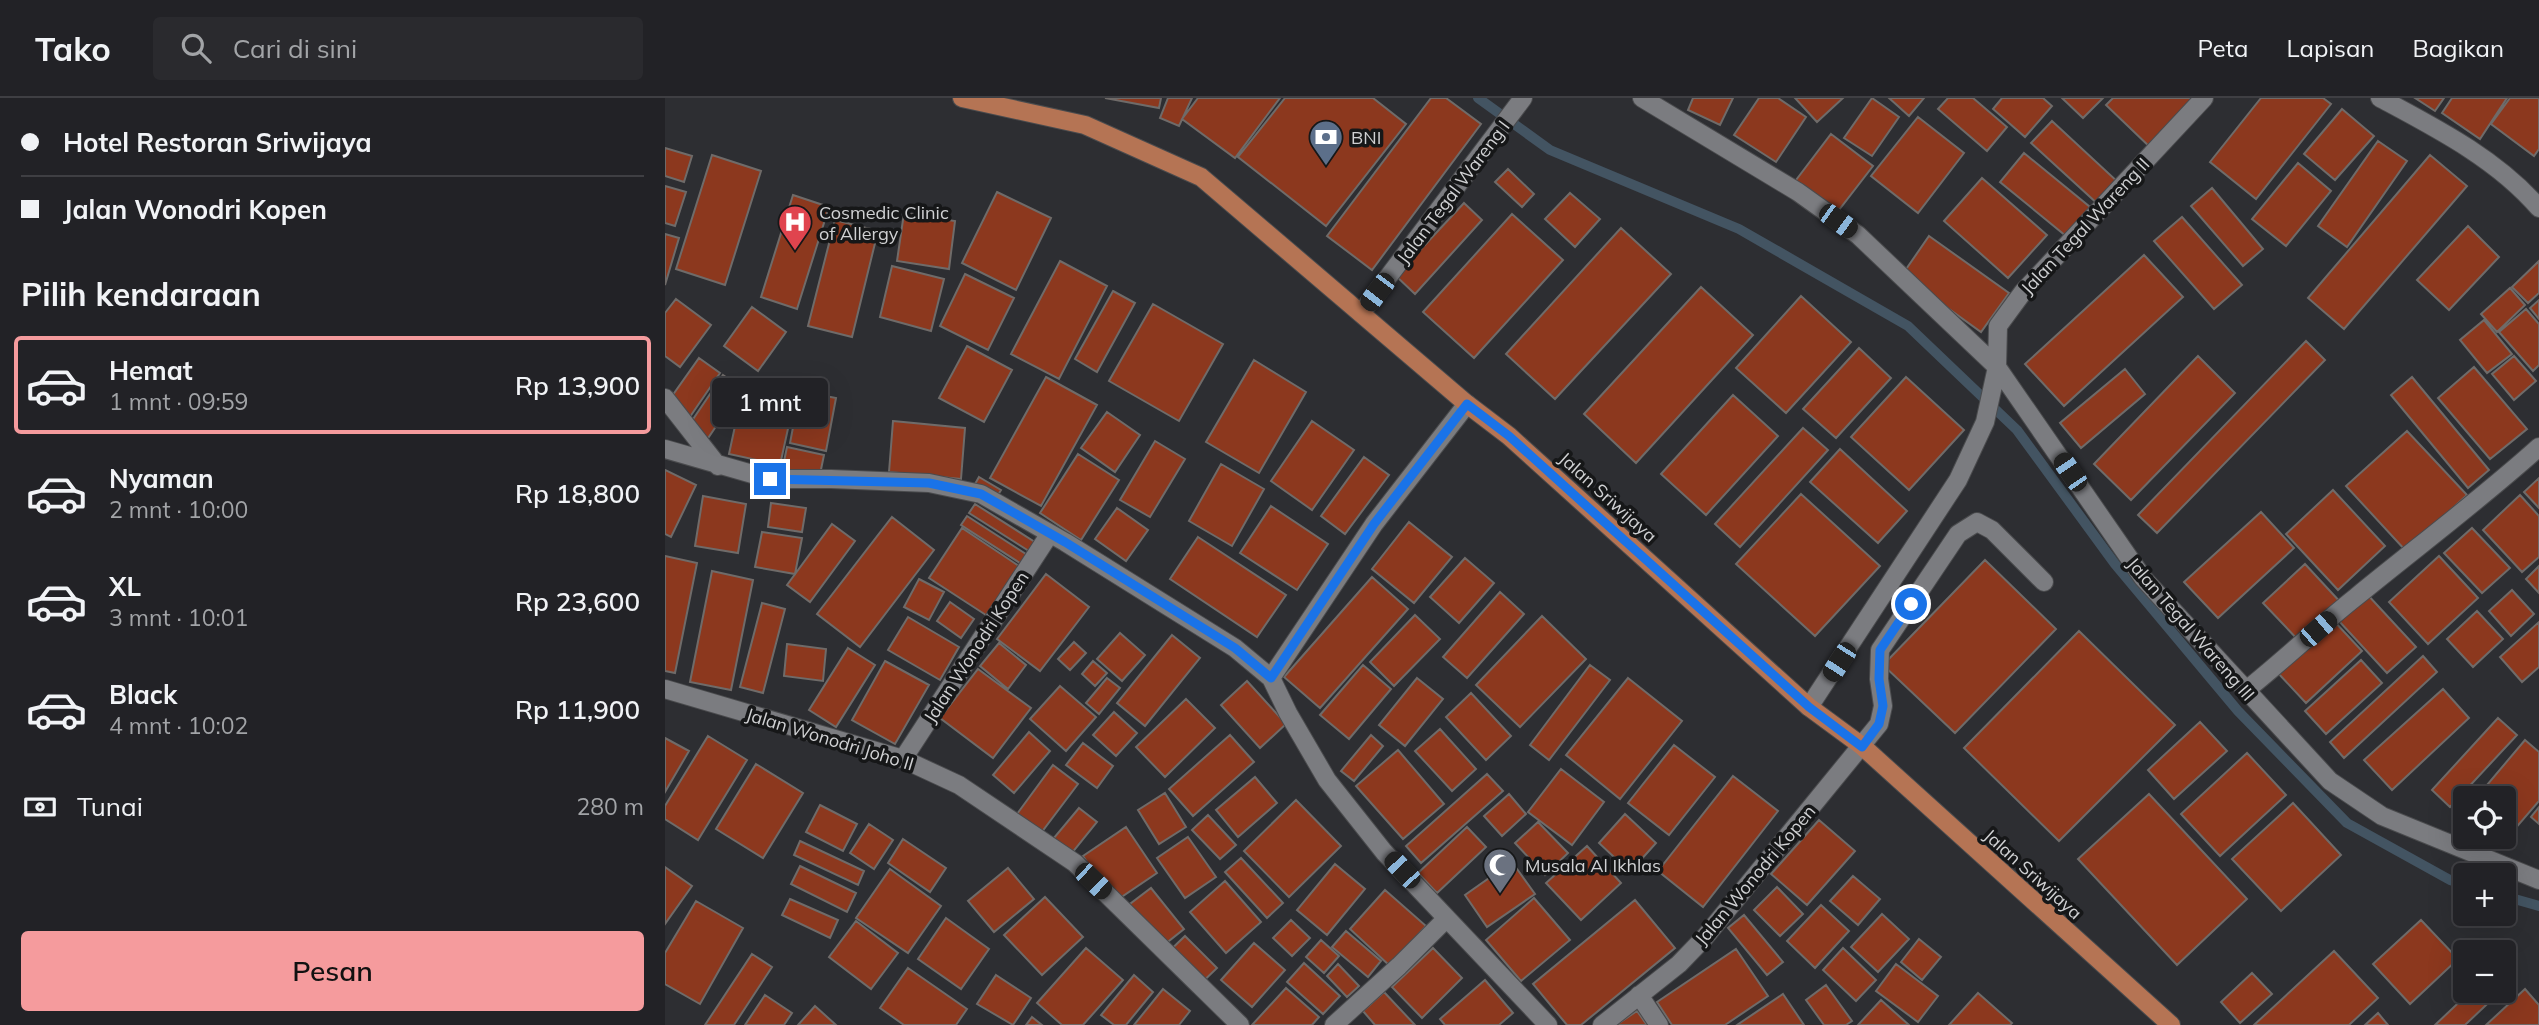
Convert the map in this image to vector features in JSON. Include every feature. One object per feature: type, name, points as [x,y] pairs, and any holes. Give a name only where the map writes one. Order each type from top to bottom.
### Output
[{"type":"main road","name":"Jalan Sriwijaya","points":[[961,98],[1085,125],[1202,177],[1467,404],[1509,436],[1809,707],[1862,747],[2171,1025]]},
{"type":"street","name":"Jalan Tegal Wareng III","points":[[1642,98],[1798,192],[1858,235],[1995,375],[2143,578],[2330,781],[2382,816],[2539,880]]},
{"type":"street","name":"Jalan Tegal Wareng II","points":[[1809,707],[1958,480],[1985,422],[1995,375],[1998,326],[2023,292],[2204,98]]},
{"type":"street","points":[[2380,98],[2449,136],[2492,166],[2539,208]]},
{"type":"street","name":"Jalan Tegal Wareng I","points":[[1361,313],[1521,101]]},
{"type":"street","points":[[665,397],[718,466]]},
{"type":"street","points":[[1271,678],[1374,524],[1467,404]]},
{"type":"street","points":[[2245,691],[2295,651],[2352,599],[2539,447]]},
{"type":"street","points":[[665,449],[770,479],[929,483],[981,494],[1065,542],[1235,648],[1271,678],[1327,780],[1384,852],[1548,1025]]},
{"type":"street","name":"Jalan Wonodri Kopen","points":[[1602,1025],[1679,964],[1705,937],[1879,724],[1883,706],[1879,679],[1880,650],[1958,534],[1977,522],[1992,530],[2044,583]]},
{"type":"street","name":"Jalan Wonodri Kopen","points":[[903,759],[1049,535]]},
{"type":"street","name":"Jalan Wonodri Joho II","points":[[665,689],[903,759],[959,785],[1075,863],[1240,1025]]},
{"type":"street","points":[[1334,1025],[1446,919]]},
{"type":"street","points":[[1639,995],[1659,1025]]},
{"type":"building","points":[[1105,98],[1161,98],[1159,108]]},
{"type":"building","points":[[1168,98],[1192,98],[1179,126],[1160,118]]},
{"type":"building","points":[[1198,98],[1280,98],[1235,158],[1182,119]]},
{"type":"building","points":[[1285,98],[1373,98],[1406,124],[1326,226],[1238,157]]},
{"type":"building","points":[[1431,98],[1446,98],[1481,124],[1372,270],[1327,236]]},
{"type":"building","points":[[1693,98],[1733,98],[1720,125],[1688,110]]},
{"type":"building","points":[[1759,98],[1778,98],[1806,117],[1776,162],[1734,135]]},
{"type":"building","points":[[1795,98],[1843,98],[1817,122]]},
{"type":"building","points":[[1872,98],[1899,117],[1872,156],[1844,138]]},
{"type":"building","points":[[1889,98],[1924,98],[1909,116]]},
{"type":"building","points":[[1948,98],[1973,98],[2007,127],[1987,151],[1938,109]]},
{"type":"building","points":[[2002,98],[2043,98],[2052,106],[2025,137],[1993,109]]},
{"type":"building","points":[[2062,98],[2103,98],[2083,118]]},
{"type":"building","points":[[2113,98],[2203,98],[2153,150],[2106,105]]},
{"type":"building","points":[[2261,98],[2323,98],[2331,104],[2256,199],[2210,162]]},
{"type":"building","points":[[2415,98],[2444,98],[2435,111]]},
{"type":"building","points":[[2452,98],[2507,98],[2480,139],[2442,113]]},
{"type":"building","points":[[2510,98],[2539,98],[2539,149],[2534,156],[2491,124]]},
{"type":"building","points":[[2342,109],[2374,136],[2335,180],[2304,154]]},
{"type":"building","points":[[1918,117],[1964,153],[1918,213],[1871,176]]},
{"type":"building","points":[[2052,121],[2120,184],[2100,206],[2031,143]]},
{"type":"building","points":[[1831,134],[1873,166],[1835,215],[1793,184]]},
{"type":"building","points":[[2378,141],[2407,161],[2347,247],[2318,226]]},
{"type":"building","points":[[665,148],[692,156],[684,182],[665,176]]},
{"type":"building","points":[[2024,153],[2090,207],[2066,236],[2000,182]]},
{"type":"building","points":[[712,155],[761,171],[725,285],[676,269]]},
{"type":"building","points":[[2430,155],[2467,186],[2344,329],[2308,298]]},
{"type":"building","points":[[2298,163],[2331,191],[2286,246],[2252,219]]},
{"type":"building","points":[[1508,169],[1534,194],[1522,207],[1495,182]]},
{"type":"building","points":[[1982,178],[2047,235],[2008,278],[1944,221]]},
{"type":"building","points":[[665,186],[686,192],[675,226],[665,223]]},
{"type":"building","points":[[2212,188],[2263,249],[2243,266],[2191,206]]},
{"type":"building","points":[[997,192],[1051,218],[1016,290],[962,263]]},
{"type":"building","points":[[1570,193],[1600,219],[1575,247],[1545,219]]},
{"type":"building","name":"Cosmedic Clinic of Allergy","points":[[793,195],[829,207],[797,309],[761,297]]},
{"type":"building","points":[[1464,203],[1482,220],[1415,294],[1396,276]]},
{"type":"building","points":[[904,213],[955,221],[949,269],[897,261]]},
{"type":"building","points":[[1512,214],[1563,260],[1474,358],[1423,312]]},
{"type":"building","points":[[2182,217],[2242,285],[2214,309],[2154,241]]},
{"type":"building","points":[[835,220],[878,231],[852,337],[808,326]]},
{"type":"building","points":[[2468,226],[2499,257],[2449,310],[2417,280]]},
{"type":"building","points":[[1621,228],[1671,274],[1555,399],[1506,354]]},
{"type":"building","points":[[665,234],[679,238],[665,285]]},
{"type":"building","points":[[1929,236],[2009,293],[1981,332],[1902,275]]},
{"type":"building","points":[[2144,255],[2183,297],[2064,406],[2025,364]]},
{"type":"building","points":[[1060,261],[1107,286],[1059,379],[1011,354]]},
{"type":"building","points":[[2539,261],[2539,293],[2528,303],[2512,287]]},
{"type":"building","points":[[892,266],[944,279],[931,331],[880,317]]},
{"type":"building","points":[[965,274],[1014,298],[988,350],[940,326]]},
{"type":"building","points":[[1701,287],[1753,335],[1636,463],[1584,414]]},
{"type":"building","points":[[2510,288],[2525,305],[2497,332],[2481,314]]},
{"type":"building","points":[[1113,291],[1135,303],[1097,372],[1075,359]]},
{"type":"building","points":[[1801,296],[1851,342],[1786,413],[1736,368]]},
{"type":"building","points":[[676,299],[711,325],[680,367],[665,356],[665,313]]},
{"type":"building","points":[[2539,300],[2539,319],[2530,308]]},
{"type":"building","points":[[1153,304],[1223,344],[1179,421],[1109,381]]},
{"type":"building","points":[[752,307],[786,332],[758,371],[724,346]]},
{"type":"building","points":[[2526,309],[2539,324],[2539,365],[2533,371],[2499,332]]},
{"type":"building","points":[[2484,320],[2512,354],[2487,373],[2460,340]]},
{"type":"building","points":[[2306,341],[2325,360],[2157,533],[2138,515]]},
{"type":"building","points":[[967,346],[1012,370],[984,422],[939,398]]},
{"type":"building","points":[[1859,348],[1891,378],[1836,438],[1803,409]]},
{"type":"building","points":[[2198,356],[2235,393],[2131,500],[2094,464]]},
{"type":"building","points":[[2514,356],[2536,381],[2514,400],[2492,374]]},
{"type":"building","points":[[699,358],[720,373],[685,424],[665,406]]},
{"type":"building","points":[[1254,360],[1306,392],[1259,473],[1206,442]]},
{"type":"building","points":[[2474,367],[2527,429],[2490,459],[2438,398]]},
{"type":"building","points":[[2125,369],[2145,394],[2081,448],[2060,423]]},
{"type":"building","points":[[723,375],[742,388],[702,447],[683,434]]},
{"type":"building","points":[[1046,377],[1097,405],[1041,506],[990,478]]},
{"type":"building","points":[[1906,377],[1964,430],[1909,490],[1851,437]]},
{"type":"building","points":[[2412,377],[2489,470],[2468,488],[2391,395]]},
{"type":"building","points":[[800,391],[836,398],[826,451],[790,443]]},
{"type":"building","points":[[1733,395],[1778,436],[1706,515],[1661,474]]},
{"type":"building","points":[[740,403],[791,415],[780,465],[729,454]]},
{"type":"building","points":[[1107,412],[1140,435],[1115,472],[1081,448]]},
{"type":"building","points":[[893,421],[965,428],[961,479],[889,472]]},
{"type":"building","points":[[1312,421],[1354,450],[1312,510],[1271,481]]},
{"type":"building","points":[[1803,428],[1828,450],[1740,547],[1715,524]]},
{"type":"building","points":[[2407,431],[2467,495],[2406,551],[2346,486]]},
{"type":"building","points":[[1155,441],[1185,459],[1150,517],[1120,500]]},
{"type":"building","points":[[787,447],[824,455],[818,484],[781,476]]},
{"type":"building","points":[[1840,449],[1907,511],[1878,543],[1810,482]]},
{"type":"building","points":[[1078,454],[1119,480],[1081,540],[1040,513]]},
{"type":"building","points":[[1364,457],[1389,475],[1345,534],[1321,516]]},
{"type":"building","points":[[1221,464],[1264,489],[1232,546],[1189,521]]},
{"type":"building","points":[[665,470],[696,485],[671,537],[665,534]]},
{"type":"building","points":[[979,477],[1001,490],[993,503],[971,491]]},
{"type":"building","points":[[2539,478],[2539,508],[2524,492]]},
{"type":"building","points":[[2333,490],[2385,546],[2338,590],[2286,534]]},
{"type":"building","points":[[1801,494],[1880,566],[1815,636],[1736,564]]},
{"type":"building","points":[[2520,495],[2539,516],[2539,557],[2522,572],[2483,530]]},
{"type":"building","points":[[703,496],[746,504],[738,553],[695,546]]},
{"type":"building","points":[[771,503],[806,508],[802,532],[768,527]]},
{"type":"building","points":[[975,504],[1038,544],[1032,553],[969,513]]},
{"type":"building","points":[[1271,506],[1328,544],[1297,590],[1240,553]]},
{"type":"building","points":[[1117,508],[1148,530],[1126,561],[1095,539]]},
{"type":"building","points":[[2261,512],[2294,548],[2218,618],[2184,582]]},
{"type":"building","points":[[967,516],[1029,556],[1023,565],[961,525]]},
{"type":"building","points":[[892,517],[934,550],[860,647],[817,614]]},
{"type":"building","points":[[1409,522],[1452,557],[1414,603],[1372,569]]},
{"type":"building","points":[[832,524],[855,541],[810,602],[787,585]]},
{"type":"building","points":[[962,528],[1022,568],[989,617],[929,578]]},
{"type":"building","points":[[2472,528],[2510,568],[2482,593],[2444,553]]},
{"type":"building","points":[[762,532],[802,538],[795,574],[755,567]]},
{"type":"building","points":[[1198,537],[1286,595],[1257,637],[1170,579]]},
{"type":"building","points":[[665,556],[697,563],[675,673],[665,671]]},
{"type":"building","points":[[2439,556],[2478,598],[2428,644],[2389,602]]},
{"type":"building","points":[[1465,558],[1494,583],[1459,623],[1430,597]]},
{"type":"building","points":[[1985,560],[2056,629],[1955,733],[1883,665]]},
{"type":"building","points":[[2305,564],[2343,605],[2301,643],[2263,603]]},
{"type":"building","points":[[2539,566],[2539,593],[2526,579]]},
{"type":"building","points":[[712,571],[753,580],[731,690],[690,682]]},
{"type":"building","points":[[1046,574],[1089,607],[1040,671],[997,639]]},
{"type":"building","points":[[1372,577],[1408,609],[1320,708],[1284,677]]},
{"type":"building","points":[[919,579],[944,592],[929,620],[904,607]]},
{"type":"building","points":[[2512,590],[2534,614],[2511,636],[2489,611]]},
{"type":"building","points":[[1500,592],[1524,614],[1467,678],[1443,657]]},
{"type":"building","points":[[2366,593],[2416,647],[2387,673],[2338,620]]},
{"type":"building","points":[[950,602],[974,619],[961,638],[937,621]]},
{"type":"building","points":[[762,603],[785,609],[763,693],[740,687]]},
{"type":"building","points":[[2477,611],[2503,639],[2473,667],[2447,639]]},
{"type":"building","points":[[1415,615],[1440,639],[1394,686],[1370,662]]},
{"type":"building","points":[[1542,616],[1586,659],[1520,727],[1476,685]]},
{"type":"building","points":[[908,617],[959,647],[940,680],[888,650]]},
{"type":"building","points":[[2333,620],[2362,651],[2306,703],[2277,672]]},
{"type":"building","points":[[2539,622],[2539,667],[2522,682],[2500,657]]},
{"type":"building","points":[[2079,631],[2175,725],[2059,841],[1964,748]]},
{"type":"building","points":[[1120,633],[1145,655],[1122,681],[1097,659]]},
{"type":"building","points":[[1172,635],[1200,658],[1145,726],[1117,703]]},
{"type":"building","points":[[1074,642],[1086,653],[1070,670],[1058,659]]},
{"type":"building","points":[[999,643],[1026,665],[1008,689],[980,666]]},
{"type":"building","points":[[787,644],[826,649],[823,681],[784,676]]},
{"type":"building","points":[[848,648],[875,665],[836,727],[809,710]]},
{"type":"building","points":[[2423,656],[2437,672],[2344,758],[2330,742]]},
{"type":"building","points":[[2361,660],[2382,683],[2326,734],[2305,711]]},
{"type":"building","points":[[885,661],[929,685],[895,744],[852,720]]},
{"type":"building","points":[[1093,661],[1107,673],[1095,686],[1082,674]]},
{"type":"building","points":[[1363,665],[1391,689],[1349,739],[1320,715]]},
{"type":"building","points":[[1590,665],[1610,680],[1549,760],[1530,745]]},
{"type":"building","points":[[978,669],[1031,708],[993,758],[940,718]]},
{"type":"building","points":[[1107,678],[1120,688],[1099,714],[1086,703]]},
{"type":"building","points":[[1417,678],[1443,699],[1405,746],[1379,725]]},
{"type":"building","points":[[1628,678],[1682,721],[1620,799],[1566,755]]},
{"type":"building","points":[[1247,681],[1286,724],[1260,748],[1221,705]]},
{"type":"building","points":[[1060,686],[1096,717],[1066,751],[1030,719]]},
{"type":"building","points":[[2443,689],[2469,718],[2392,790],[2364,760]]},
{"type":"building","points":[[1471,693],[1511,736],[1486,760],[1446,717]]},
{"type":"building","points":[[1186,699],[1215,728],[1165,777],[1136,747]]},
{"type":"building","points":[[1114,712],[1137,733],[1116,756],[1093,735]]},
{"type":"building","points":[[2498,718],[2517,735],[2470,786],[2453,786],[2453,804],[2450,807],[2432,790]]},
{"type":"building","points":[[2200,722],[2227,751],[2174,799],[2148,770]]},
{"type":"building","points":[[1440,729],[1476,769],[1452,791],[1415,751]]},
{"type":"building","points":[[1029,732],[1050,751],[1014,793],[993,775]]},
{"type":"building","points":[[1230,735],[1254,762],[1193,816],[1169,789]]},
{"type":"building","points":[[1371,735],[1383,746],[1354,781],[1341,771]]},
{"type":"building","points":[[708,736],[747,760],[698,840],[665,819],[665,806]]},
{"type":"building","points":[[665,738],[689,751],[665,792]]},
{"type":"building","points":[[2525,740],[2539,752],[2539,801],[2516,828],[2516,786],[2486,786]]},
{"type":"building","points":[[1083,743],[1113,766],[1097,788],[1066,765]]},
{"type":"building","points":[[1674,745],[1715,777],[1669,835],[1628,803]]},
{"type":"building","points":[[1398,750],[1444,804],[1403,839],[1356,786]]},
{"type":"building","points":[[2247,753],[2286,795],[2220,856],[2181,814]]},
{"type":"building","points":[[756,764],[803,793],[763,858],[716,829]]},
{"type":"building","points":[[1053,765],[1078,784],[1041,833],[1017,814]]},
{"type":"building","points":[[1561,769],[1604,802],[1572,845],[1528,812]]},
{"type":"building","points":[[1487,774],[1503,791],[1421,863],[1406,846]]},
{"type":"building","points":[[1733,776],[1778,811],[1703,907],[1658,871]]},
{"type":"building","points":[[1255,777],[1277,803],[1238,837],[1216,810]]},
{"type":"building","points":[[1165,793],[1186,827],[1159,844],[1138,810]]},
{"type":"building","points":[[1509,794],[1526,814],[1502,836],[1484,816]]},
{"type":"building","points":[[2149,794],[2247,899],[2177,965],[2078,859]]},
{"type":"building","points":[[1296,800],[1341,846],[1289,897],[1244,851]]},
{"type":"building","points":[[2293,803],[2341,855],[2281,911],[2232,859]]},
{"type":"building","points":[[820,805],[857,824],[843,851],[806,832]]},
{"type":"building","points":[[2539,807],[2539,824],[2531,817]]},
{"type":"building","points":[[1079,808],[1097,822],[1072,853],[1053,839]]},
{"type":"building","points":[[1625,814],[1656,843],[1630,872],[1599,843]]},
{"type":"building","points":[[1208,815],[1236,845],[1220,859],[1192,830]]},
{"type":"building","points":[[1819,820],[1855,851],[1807,905],[1771,874]]},
{"type":"building","points":[[1538,822],[1568,853],[1545,875],[1515,843]]},
{"type":"building","points":[[869,824],[893,840],[874,869],[850,853]]},
{"type":"building","points":[[1126,827],[1157,873],[1114,902],[1083,856]]},
{"type":"building","points":[[1467,827],[1486,847],[1437,893],[1418,873]]},
{"type":"building","points":[[1188,837],[1216,877],[1185,898],[1157,858]]},
{"type":"building","points":[[903,839],[946,868],[930,892],[888,863]]},
{"type":"building","points":[[800,841],[864,871],[858,885],[794,855]]},
{"type":"building","points":[[1587,846],[1621,883],[1581,920],[1546,883]]},
{"type":"building","points":[[1241,858],[1283,903],[1267,918],[1225,872]]},
{"type":"building","name":"Musala Al Ikhlas","points":[[1512,862],[1535,894],[1487,927],[1465,895]]},
{"type":"building","points":[[1335,864],[1365,889],[1327,935],[1297,910]]},
{"type":"building","points":[[800,866],[856,893],[847,912],[791,884]]},
{"type":"building","points":[[665,867],[692,886],[665,924]]},
{"type":"building","points":[[1008,868],[1034,899],[994,932],[968,901]]},
{"type":"building","points":[[890,869],[941,906],[908,953],[856,918]]},
{"type":"building","points":[[1853,876],[1880,899],[1858,925],[1830,901]]},
{"type":"building","points":[[1225,881],[1261,922],[1226,953],[1190,912]]},
{"type":"building","points":[[1777,887],[1803,914],[1780,936],[1754,910]]},
{"type":"building","points":[[1151,888],[1184,929],[1155,952],[1122,910]]},
{"type":"building","points":[[1385,890],[1426,926],[1390,966],[1350,929]]},
{"type":"building","points":[[1045,897],[1083,937],[1042,975],[1004,935]]},
{"type":"building","points":[[1534,898],[1570,940],[1521,981],[1486,940]]},
{"type":"building","points":[[790,899],[838,920],[830,938],[782,915]]},
{"type":"building","points":[[1635,900],[1675,948],[1581,1025],[1567,1025],[1533,984]]},
{"type":"building","points":[[696,901],[743,928],[700,1004],[665,984],[665,953]]},
{"type":"building","points":[[1821,905],[1849,931],[1815,968],[1787,941]]},
{"type":"building","points":[[1882,914],[1909,939],[1878,972],[1851,947]]},
{"type":"building","points":[[1744,915],[1783,962],[1767,975],[1728,928]]},
{"type":"building","points":[[946,918],[989,949],[961,989],[918,959]]},
{"type":"building","points":[[1291,920],[1310,938],[1292,956],[1273,938]]},
{"type":"building","points":[[2421,920],[2453,954],[2453,964],[2410,1004],[2373,964]]},
{"type":"building","points":[[856,921],[898,953],[871,989],[829,957]]},
{"type":"building","points":[[1346,931],[1381,961],[1368,977],[1332,947]]},
{"type":"building","points":[[1185,936],[1217,968],[1193,991],[1161,959]]},
{"type":"building","points":[[1919,939],[1941,957],[1922,980],[1901,962]]},
{"type":"building","points":[[1321,940],[1339,956],[1324,973],[1306,957]]},
{"type":"building","points":[[1254,943],[1285,970],[1252,1007],[1221,980]]},
{"type":"building","points":[[1086,948],[1123,980],[1083,1025],[1062,1025],[1037,1003]]},
{"type":"building","points":[[1433,948],[1462,978],[1422,1018],[1392,987]]},
{"type":"building","points":[[1843,948],[1876,980],[1856,1001],[1823,970]]},
{"type":"building","points":[[1736,949],[1768,996],[1725,1025],[1672,1025],[1657,1002]]},
{"type":"building","points":[[2334,951],[2378,998],[2349,1025],[2254,1025]]},
{"type":"building","points":[[752,954],[772,967],[734,1025],[705,1025]]},
{"type":"building","points":[[1304,963],[1340,996],[1323,1014],[1287,982]]},
{"type":"building","points":[[1338,964],[1359,986],[1347,997],[1327,976]]},
{"type":"building","points":[[1896,964],[1938,996],[1918,1022],[1876,991]]},
{"type":"building","points":[[908,968],[967,1009],[956,1025],[904,1025],[880,1008]]},
{"type":"building","points":[[2252,973],[2272,994],[2240,1023],[2221,1002]]},
{"type":"building","points":[[996,975],[1031,998],[1013,1025],[977,1004]]},
{"type":"building","points":[[1134,975],[1153,992],[1126,1025],[1114,1025],[1101,1015]]},
{"type":"building","points":[[1485,980],[1513,1013],[1499,1025],[1445,1025],[1440,1019]]},
{"type":"building","points":[[1826,985],[1852,1021],[1846,1025],[1824,1025],[1806,1000]]},
{"type":"building","points":[[1286,988],[1319,1017],[1312,1025],[1252,1025]]},
{"type":"building","points":[[1163,989],[1190,1011],[1179,1025],[1134,1025]]},
{"type":"building","points":[[2525,989],[2539,1005],[2539,1025],[2486,1025],[2510,1003],[2516,1003],[2516,997]]},
{"type":"building","points":[[1384,992],[1415,1025],[1375,1025],[1363,1011]]},
{"type":"building","points":[[1978,993],[2012,1023],[1949,1025]]},
{"type":"building","points":[[1783,994],[1804,1025],[1737,1025]]},
{"type":"building","points":[[765,995],[792,1013],[784,1025],[745,1025]]},
{"type":"building","points":[[1881,1000],[1909,1025],[1858,1025]]},
{"type":"building","points":[[2458,1003],[2488,1003],[2465,1025],[2435,1025]]},
{"type":"building","points":[[815,1006],[836,1025],[798,1025]]},
{"type":"building","points":[[1637,1011],[1647,1025],[1616,1025]]},
{"type":"building","points":[[2378,1013],[2388,1025],[2365,1025]]},
{"type":"building","points":[[1032,1017],[1042,1025],[1026,1025]]},
{"type":"waterway","points":[[1478,98],[1550,150],[1739,229],[1908,326],[2017,430],[2115,564],[2238,711],[2347,823],[2453,881]]},
{"type":"waterway","points":[[2516,899],[2539,906]]},
{"type":"place","name":"BNI","points":[[1326,167]]},
{"type":"place","name":"Cosmedic Clinic of Allergy","points":[[795,252]]},
{"type":"place","name":"Musala Al Ikhlas","points":[[1500,895]]},
{"type":"route","points":[[770,479],[929,483],[981,494],[1065,542],[1235,648],[1271,678],[1374,524],[1467,404],[1509,436],[1809,707],[1862,747],[1879,724],[1883,706],[1879,679],[1880,650],[1911,604]]}]
